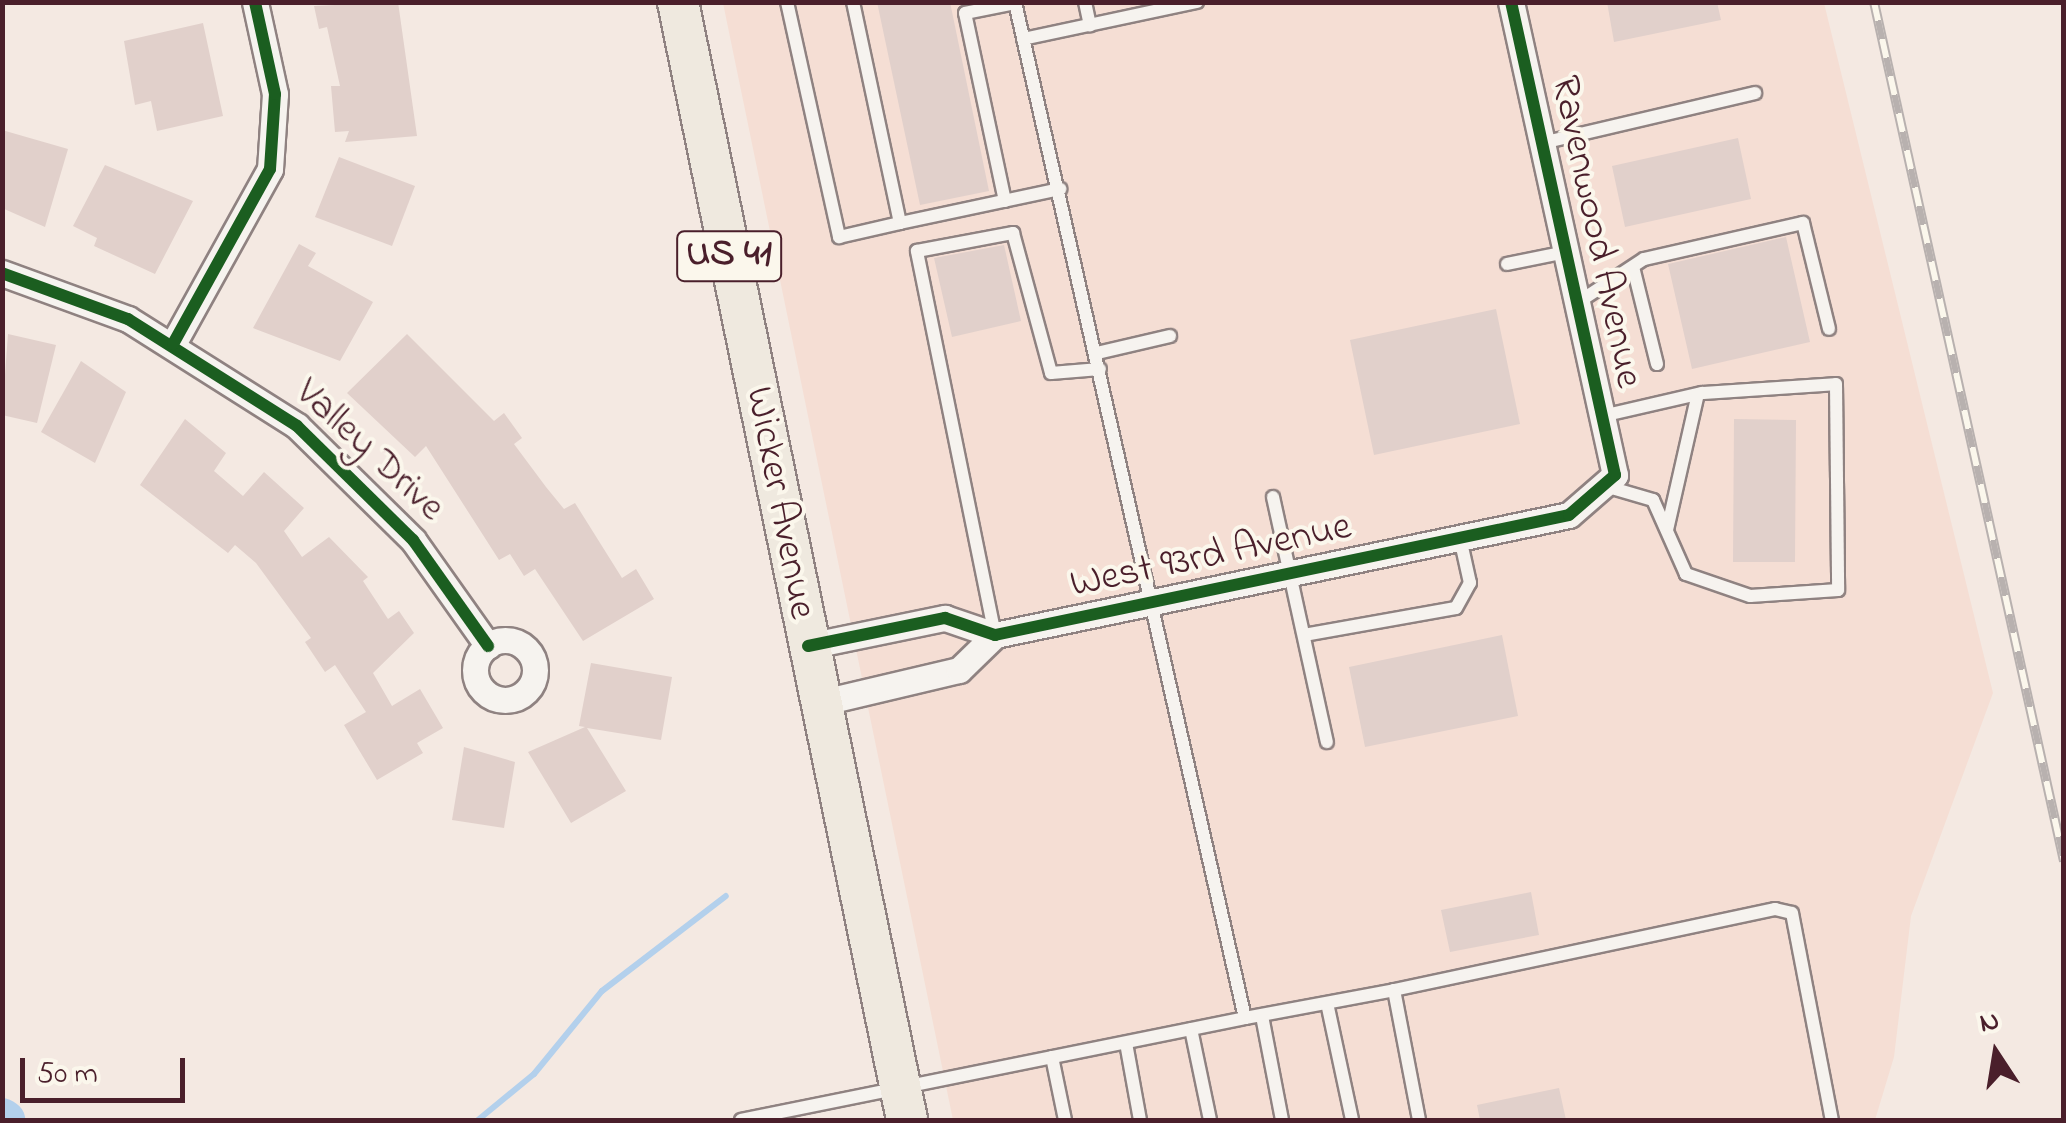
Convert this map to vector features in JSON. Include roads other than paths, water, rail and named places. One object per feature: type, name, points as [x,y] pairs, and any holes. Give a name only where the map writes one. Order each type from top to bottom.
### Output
[{"type":"highway","name":"Wicker Avenue","points":[[678,2],[904,1104]]},
{"type":"street","points":[[173,344],[270,170],[276,104],[256,2]]},
{"type":"street","name":"Ravenwood Avenue","points":[[1511,2],[1602,416],[1609,480]]},
{"type":"street","name":"Valley Drive","points":[[2,273],[103,307],[173,344],[330,454],[412,540],[488,646]]},
{"type":"street","name":"West 93rd Avenue","points":[[995,635],[1569,515],[1609,480]]},
{"type":"street","points":[[808,646],[945,618],[995,635],[960,670],[820,702]]},
{"type":"lane","points":[[787,2],[838,236],[1060,189]]},
{"type":"lane","points":[[853,2],[900,223]]},
{"type":"lane","points":[[1085,2],[1090,25]]},
{"type":"lane","points":[[1023,40],[1197,2]]},
{"type":"lane","points":[[1005,200],[964,8],[1015,3],[1155,602],[1245,1018]]},
{"type":"lane","points":[[1542,143],[1755,93]]},
{"type":"lane","points":[[1577,303],[1658,254],[1803,223],[1828,329]]},
{"type":"lane","points":[[995,635],[917,251],[1013,232],[1051,373],[1100,368]]},
{"type":"lane","points":[[1508,264],[1566,252]]},
{"type":"lane","points":[[1633,267],[1657,364]]},
{"type":"lane","points":[[1097,353],[1170,336]]},
{"type":"lane","points":[[1602,416],[1698,394],[1836,384],[1838,590],[1750,596],[1686,574],[1653,500],[1609,480]]},
{"type":"lane","points":[[1667,530],[1698,394]]},
{"type":"lane","points":[[1272,498],[1327,742]]},
{"type":"lane","points":[[1304,635],[1456,608],[1470,583],[1460,538]]},
{"type":"lane","points":[[741,1120],[904,1104],[1052,1057],[1775,910],[1792,912],[1832,1120]]},
{"type":"lane","points":[[1394,990],[1419,1120]]},
{"type":"lane","points":[[1327,1003],[1352,1120]]},
{"type":"lane","points":[[1262,1016],[1282,1120]]},
{"type":"lane","points":[[1191,1030],[1210,1120]]},
{"type":"lane","points":[[1126,1042],[1140,1120]]},
{"type":"lane","points":[[1052,1057],[1065,1120]]},
{"type":"waterway","points":[[478,1120],[534,1074],[602,991],[726,896]]},
{"type":"railway","points":[[1874,2],[2064,861]]}]
